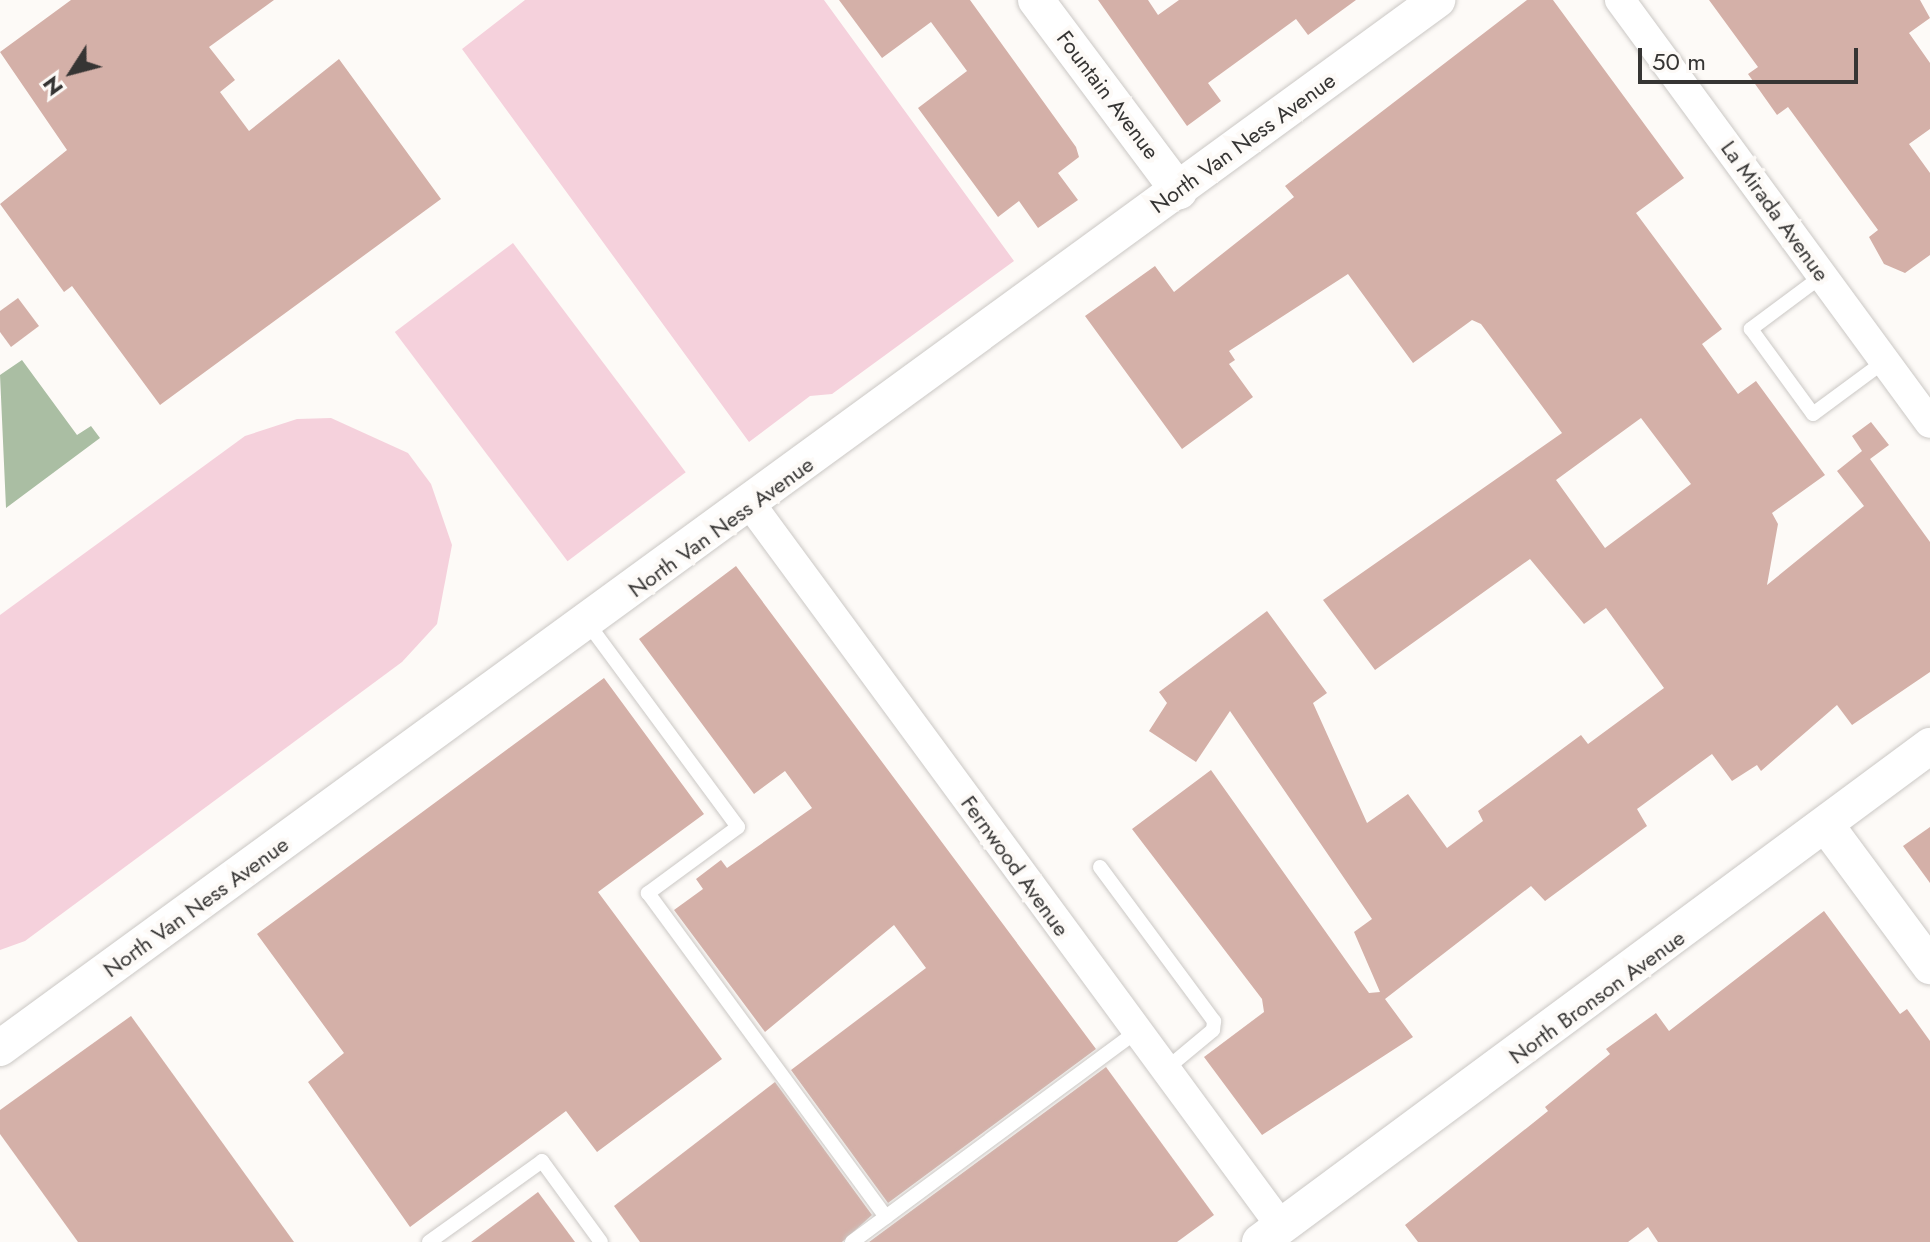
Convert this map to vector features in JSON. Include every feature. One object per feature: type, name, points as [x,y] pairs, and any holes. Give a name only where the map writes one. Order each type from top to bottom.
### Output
[{"type":"street","name":"Fountain Avenue","points":[[1036,0],[1179,191]]},
{"type":"street","name":"North Van Ness Avenue","points":[[0,1048],[589,625],[1437,0]]},
{"type":"street","name":"La Mirada Avenue","points":[[1620,0],[1930,423]]},
{"type":"street","name":"Fernwood Avenue","points":[[751,505],[1165,1070],[1270,1234]]},
{"type":"street","name":"North Bronson Avenue","points":[[1270,1234],[1828,828],[1930,746]]},
{"type":"street","points":[[1828,828],[1930,966]]},
{"type":"lane","points":[[1822,276],[1751,329],[1813,414],[1885,361]]},
{"type":"lane","points":[[589,625],[738,827],[648,893],[886,1217]]},
{"type":"lane","points":[[1100,867],[1214,1021],[1213,1030],[1165,1070]]},
{"type":"lane","points":[[852,1242],[1136,1032]]},
{"type":"lane","points":[[429,1242],[542,1161],[601,1242]]},
{"type":"shaded area","points":[[525,0],[824,0],[1014,261],[832,394],[810,396],[749,442],[462,49]]},
{"type":"shaded area","points":[[513,243],[686,472],[568,561],[395,332]]},
{"type":"shaded area","points":[[22,360],[77,435],[91,426],[100,438],[6,508],[0,375]]},
{"type":"shaded area","points":[[331,418],[408,453],[431,484],[452,545],[437,624],[402,662],[25,941],[0,950],[0,615],[245,436],[297,419]]},
{"type":"building","points":[[71,0],[274,0],[209,47],[235,80],[220,92],[249,131],[339,59],[441,199],[160,405],[72,286],[64,292],[0,204],[67,150],[0,52]]},
{"type":"building","points":[[839,0],[970,0],[1076,147],[1079,157],[1058,173],[1078,200],[1038,228],[1019,201],[998,217],[918,108],[967,71],[931,22],[882,58]]},
{"type":"building","points":[[1098,0],[1148,0],[1158,15],[1179,0],[1356,0],[1308,35],[1296,19],[1208,83],[1221,101],[1187,126]]},
{"type":"building","points":[[1527,0],[1553,0],[1684,178],[1636,213],[1722,329],[1702,344],[1738,394],[1756,381],[1825,475],[1772,513],[1778,524],[1767,585],[1864,506],[1837,471],[1862,451],[1852,436],[1871,422],[1889,445],[1870,459],[1930,542],[1930,672],[1852,725],[1837,705],[1761,771],[1757,765],[1732,781],[1712,754],[1637,809],[1647,826],[1545,901],[1531,886],[1385,999],[1413,1037],[1262,1135],[1204,1057],[1264,1012],[1262,999],[1132,829],[1211,770],[1369,993],[1380,992],[1354,932],[1372,919],[1230,711],[1196,762],[1149,731],[1167,703],[1159,692],[1267,611],[1327,693],[1313,703],[1367,823],[1408,794],[1447,848],[1483,821],[1478,811],[1581,735],[1588,744],[1664,688],[1606,608],[1584,624],[1530,559],[1375,670],[1323,600],[1562,433],[1481,324],[1472,320],[1413,363],[1348,274],[1229,351],[1235,360],[1229,364],[1253,397],[1182,449],[1085,316],[1155,266],[1174,292],[1294,197],[1285,186]],"holes":[[[1641,418],[1691,484],[1605,548],[1556,480]]]},
{"type":"building","points":[[1709,0],[1920,0],[1930,18],[1909,33],[1930,63],[1930,129],[1909,144],[1930,173],[1930,255],[1905,273],[1884,264],[1869,237],[1878,230],[1788,107],[1777,115],[1748,74],[1758,67]]},
{"type":"building","points":[[18,298],[39,326],[11,347],[0,332],[0,311]]},
{"type":"building","points":[[736,566],[1096,1049],[888,1203],[791,1070],[926,968],[894,925],[765,1032],[674,910],[703,889],[696,879],[721,860],[727,868],[812,808],[785,771],[754,794],[639,639]]},
{"type":"building","points":[[604,678],[704,814],[598,892],[722,1059],[597,1152],[566,1111],[410,1227],[308,1082],[344,1053],[257,934]]},
{"type":"building","points":[[1930,827],[1930,883],[1903,846]]},
{"type":"building","points":[[1824,911],[1900,1014],[1907,1009],[1930,1041],[1930,1242],[1658,1242],[1648,1227],[1628,1242],[1418,1242],[1405,1225],[1548,1111],[1545,1107],[1610,1054],[1606,1049],[1656,1013],[1669,1031]]},
{"type":"building","points":[[131,1016],[294,1242],[78,1242],[0,1134],[0,1110]]},
{"type":"building","points":[[1106,1067],[1214,1215],[1177,1242],[869,1242]]},
{"type":"building","points":[[775,1082],[872,1215],[842,1242],[640,1242],[614,1206]]},
{"type":"building","points":[[538,1192],[575,1242],[471,1242]]}]
